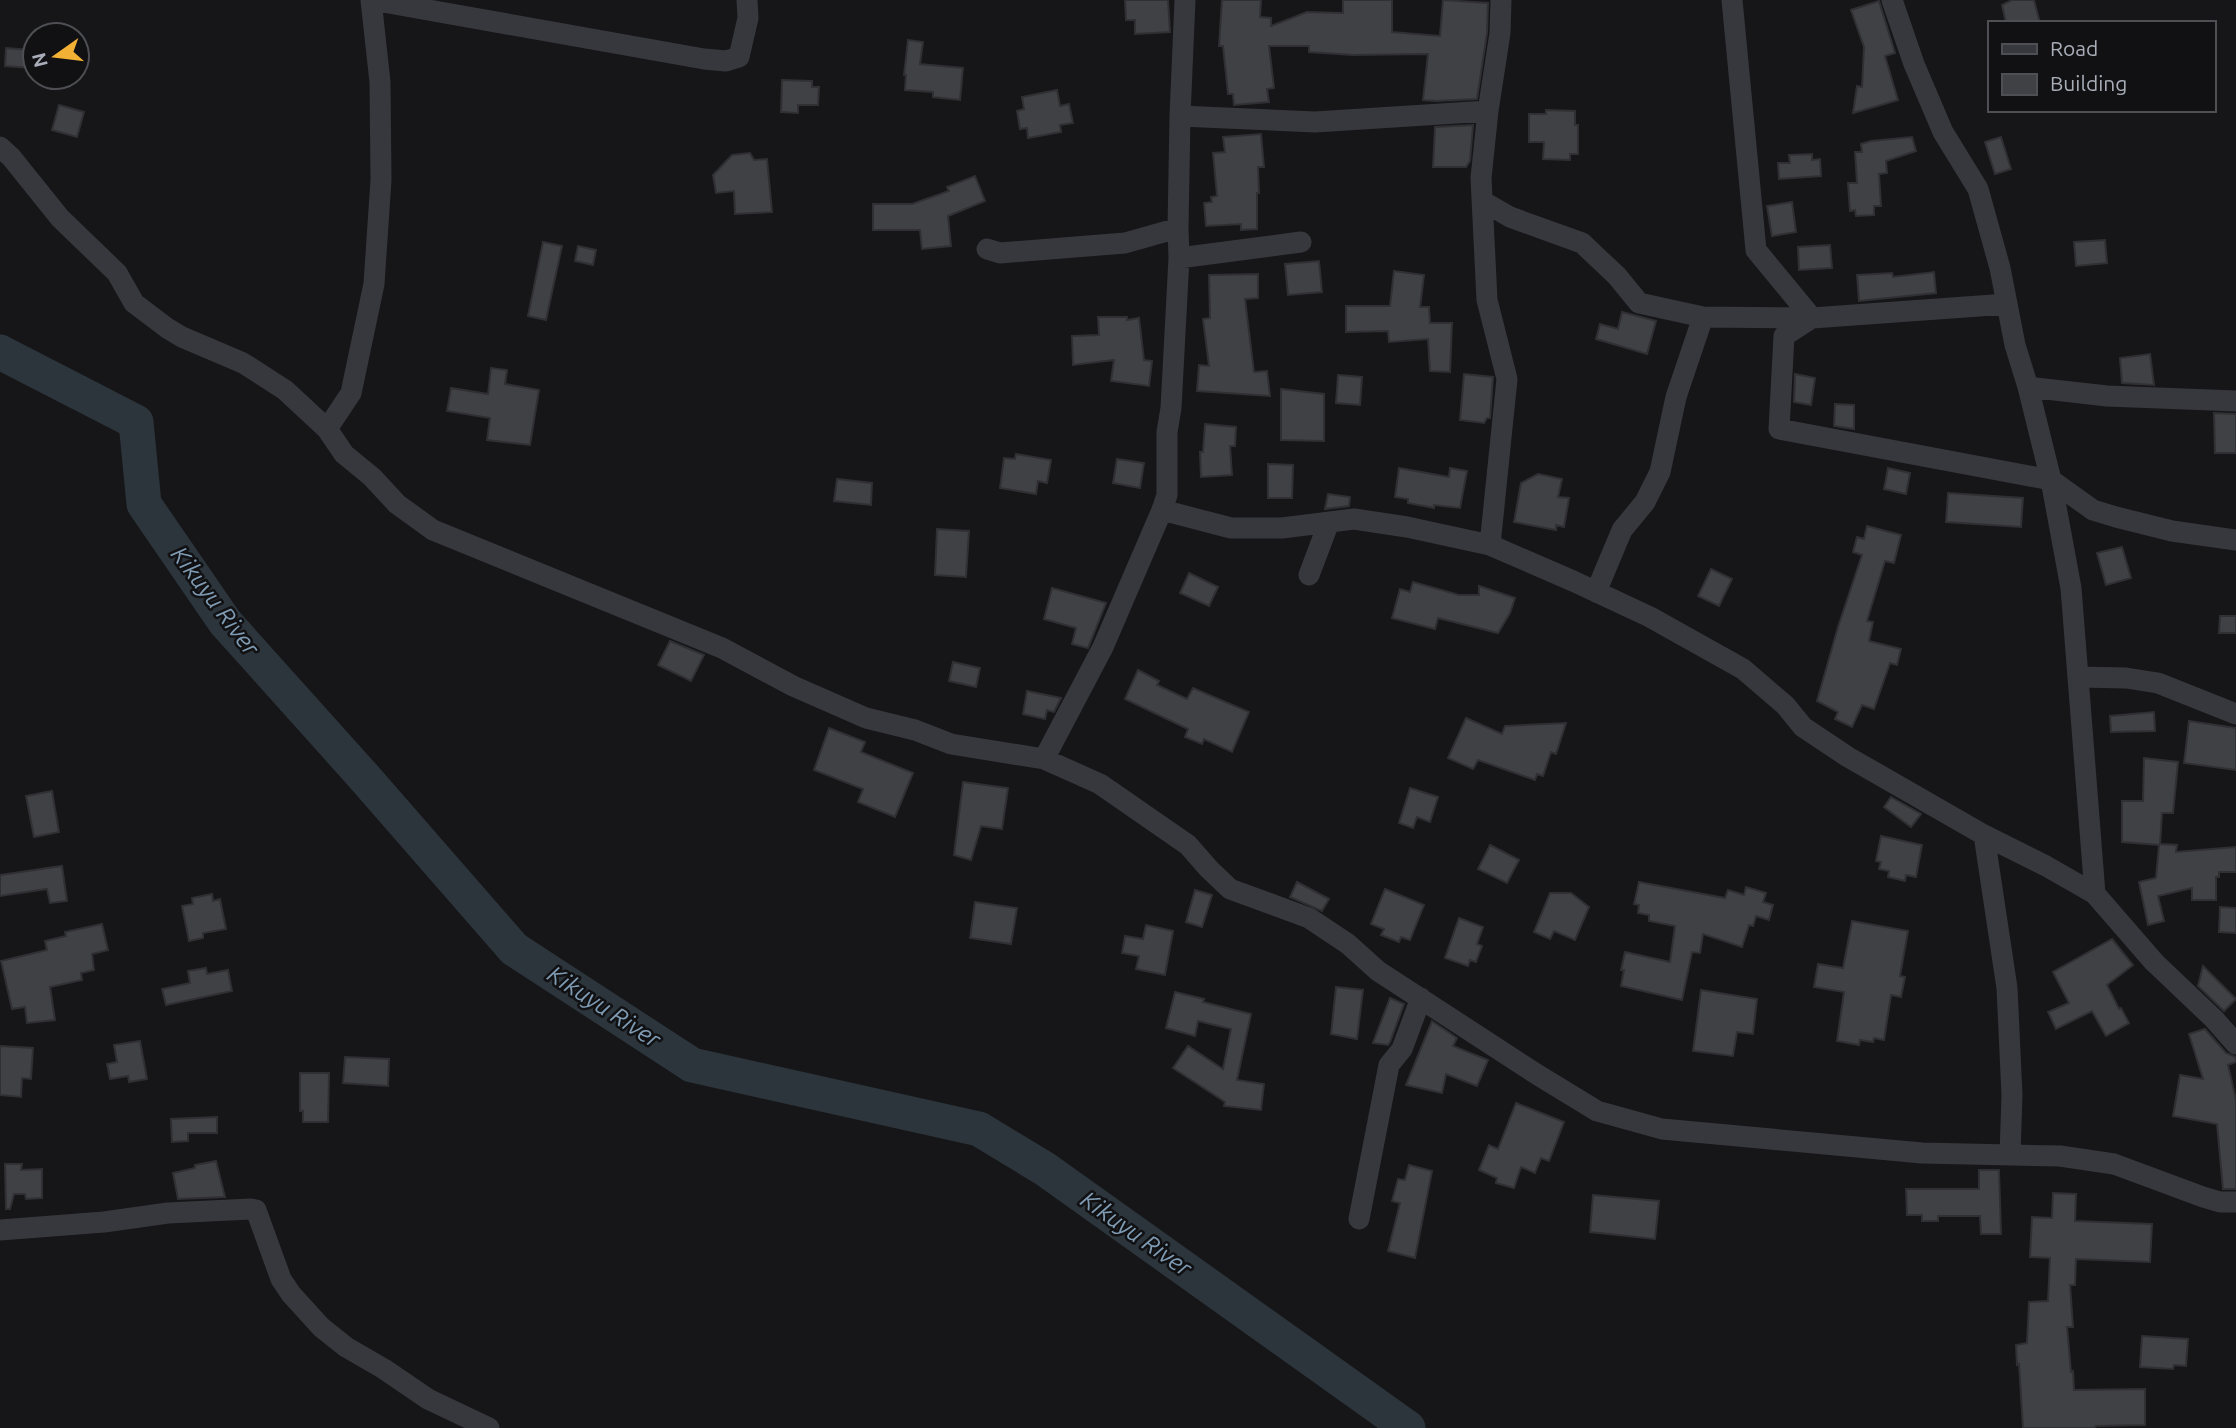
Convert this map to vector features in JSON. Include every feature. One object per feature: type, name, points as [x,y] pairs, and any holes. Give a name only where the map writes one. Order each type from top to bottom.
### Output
[{"type":"street","points":[[327,429],[351,393],[374,284],[381,180],[380,82],[371,0],[726,61],[740,57],[748,18],[747,0]]},
{"type":"street","points":[[1044,759],[1103,647],[1163,510],[1167,495],[1167,432],[1171,408],[1180,258],[1180,116],[1185,0]]},
{"type":"street","points":[[1490,545],[1507,379],[1488,300],[1481,178],[1500,33],[1501,0]]},
{"type":"street","points":[[1732,0],[1756,250],[1812,318]]},
{"type":"street","points":[[1892,0],[1914,64],[1943,132],[1978,189],[2000,268],[2015,345],[2050,480],[2071,588],[2095,894]]},
{"type":"street","points":[[1180,116],[1315,122],[1488,111]]},
{"type":"street","points":[[0,147],[60,218],[117,273],[134,303],[182,337],[243,363],[285,390],[327,429],[344,454],[372,477],[397,504],[433,530],[722,648],[793,686],[866,718],[915,730],[951,744],[1044,759],[1100,784],[1147,814],[1188,845],[1230,889],[1309,918],[1348,944],[1378,971],[1597,1111],[1662,1129],[1922,1153],[2060,1156],[2114,1164],[2203,1197],[2220,1202],[2236,1202]]},
{"type":"street","points":[[1484,202],[1510,217],[1582,243],[1617,275],[1639,303],[1703,317],[1812,318],[2007,304]]},
{"type":"street","points":[[987,249],[1000,253],[1125,243],[1178,228]]},
{"type":"street","points":[[1180,258],[1301,242]]},
{"type":"street","points":[[1596,592],[1622,530],[1645,502],[1660,472],[1676,397],[1703,317]]},
{"type":"street","points":[[1812,318],[1784,337],[1779,429],[2050,480],[2093,510],[2172,531],[2236,540]]},
{"type":"street","points":[[2028,387],[2107,396],[2236,401]]},
{"type":"street","points":[[1163,510],[1231,528],[1282,528],[1354,519],[1490,545],[1650,617],[1743,669],[1785,705],[1803,727],[1870,770],[1983,835],[2095,894],[2154,962],[2214,1019],[2236,1044]]},
{"type":"street","points":[[1309,575],[1329,522]]},
{"type":"street","points":[[2079,677],[2126,678],[2158,683],[2236,714]]},
{"type":"street","points":[[1983,835],[2007,988],[2012,1094],[2010,1155]]},
{"type":"street","points":[[1359,1219],[1388,1066],[1402,1049],[1421,998]]},
{"type":"street","points":[[0,1230],[91,1224],[168,1213],[257,1210],[281,1279],[321,1327],[346,1347],[428,1399],[489,1428]]},
{"type":"building","points":[[1125,0],[1168,0],[1170,32],[1135,34],[1135,20],[1126,20]]},
{"type":"building","points":[[1222,0],[1261,0],[1260,17],[1271,18],[1271,26],[1307,12],[1343,13],[1343,0],[1392,0],[1392,32],[1440,36],[1443,0],[1488,3],[1487,33],[1477,99],[1423,100],[1428,54],[1353,55],[1309,52],[1309,46],[1269,46],[1274,88],[1267,89],[1269,102],[1234,105],[1233,94],[1228,94],[1223,46],[1219,46]]},
{"type":"building","points":[[2012,0],[2034,0],[2039,21],[2006,21],[2002,5]]},
{"type":"building","points":[[1879,1],[1895,53],[1885,56],[1898,100],[1853,113],[1857,86],[1862,87],[1864,47],[1851,10]]},
{"type":"building","points":[[908,40],[923,42],[920,64],[963,68],[960,100],[933,97],[933,92],[905,90]]},
{"type":"building","points":[[6,48],[21,49],[21,67],[5,66]]},
{"type":"building","points":[[782,80],[812,81],[812,87],[819,87],[818,105],[798,105],[798,113],[781,112]]},
{"type":"building","points":[[1057,90],[1060,106],[1069,104],[1073,123],[1060,125],[1061,132],[1028,138],[1027,128],[1020,129],[1017,111],[1024,109],[1022,97]]},
{"type":"building","points":[[59,105],[84,112],[77,137],[52,130]]},
{"type":"building","points":[[1546,110],[1575,111],[1578,154],[1570,154],[1570,160],[1543,159],[1544,142],[1529,142],[1529,114],[1546,114]]},
{"type":"building","points":[[1473,125],[1470,161],[1466,167],[1433,167],[1435,127]]},
{"type":"building","points":[[1261,134],[1264,167],[1258,167],[1257,229],[1241,230],[1241,224],[1206,226],[1204,203],[1212,202],[1211,197],[1217,196],[1213,153],[1225,152],[1223,137]]},
{"type":"building","points":[[1912,137],[1916,151],[1886,161],[1887,173],[1879,174],[1881,206],[1874,206],[1874,215],[1856,216],[1855,210],[1850,211],[1848,183],[1857,183],[1855,152],[1862,152],[1861,144],[1871,141]]},
{"type":"building","points":[[2001,137],[2011,169],[1995,174],[1985,142]]},
{"type":"building","points":[[750,153],[754,160],[767,159],[772,212],[735,214],[734,191],[716,193],[713,175],[732,155]]},
{"type":"building","points":[[1812,154],[1812,160],[1820,159],[1821,176],[1779,179],[1778,163],[1790,163],[1789,155]]},
{"type":"building","points":[[975,176],[985,201],[948,216],[951,246],[922,249],[920,230],[873,230],[873,204],[912,204],[949,191],[947,187]]},
{"type":"building","points":[[1792,202],[1796,232],[1772,236],[1767,206]]},
{"type":"building","points":[[2105,240],[2107,263],[2076,266],[2074,242]]},
{"type":"building","points":[[543,242],[562,246],[546,320],[528,316]]},
{"type":"building","points":[[1830,245],[1832,268],[1799,270],[1798,247]]},
{"type":"building","points":[[578,246],[596,250],[593,265],[575,261]]},
{"type":"building","points":[[1319,261],[1322,292],[1288,295],[1285,264]]},
{"type":"building","points":[[1394,271],[1424,275],[1420,307],[1429,307],[1430,323],[1452,323],[1450,372],[1430,371],[1428,339],[1389,342],[1388,331],[1346,332],[1346,306],[1390,306]]},
{"type":"building","points":[[1934,272],[1936,293],[1859,301],[1857,275],[1892,273],[1893,277]]},
{"type":"building","points":[[1258,274],[1258,298],[1245,299],[1254,372],[1267,371],[1270,396],[1197,391],[1199,365],[1209,366],[1203,319],[1210,318],[1209,275]]},
{"type":"building","points":[[1622,312],[1656,321],[1647,354],[1596,339],[1600,324],[1618,329]]},
{"type":"building","points":[[1098,317],[1127,317],[1127,320],[1139,318],[1144,360],[1152,361],[1149,386],[1111,381],[1114,360],[1073,365],[1072,336],[1099,335]]},
{"type":"building","points":[[2150,354],[2154,385],[2122,383],[2120,358]]},
{"type":"building","points":[[491,368],[507,370],[505,384],[539,390],[530,445],[487,440],[490,418],[447,411],[451,388],[488,394]]},
{"type":"building","points":[[1464,374],[1493,377],[1490,418],[1484,423],[1460,420]]},
{"type":"building","points":[[1795,374],[1815,378],[1811,405],[1794,402]]},
{"type":"building","points":[[1338,375],[1362,377],[1360,405],[1336,403]]},
{"type":"building","points":[[1281,389],[1324,394],[1324,441],[1281,440]]},
{"type":"building","points":[[1835,404],[1854,405],[1854,429],[1834,426]]},
{"type":"building","points":[[2214,413],[2236,414],[2236,453],[2215,453]]},
{"type":"building","points":[[1205,424],[1236,427],[1235,446],[1230,446],[1232,475],[1201,477],[1200,452],[1203,452]]},
{"type":"building","points":[[1016,454],[1051,460],[1047,483],[1038,481],[1036,494],[1000,488],[1004,458],[1015,459]]},
{"type":"building","points":[[1117,459],[1144,463],[1140,488],[1113,483]]},
{"type":"building","points":[[1268,464],[1293,465],[1292,498],[1268,498]]},
{"type":"building","points":[[1399,468],[1449,477],[1450,468],[1467,471],[1460,508],[1434,505],[1434,508],[1408,503],[1408,499],[1395,497]]},
{"type":"building","points":[[1888,468],[1910,473],[1906,494],[1884,489]]},
{"type":"building","points":[[1538,474],[1562,479],[1558,497],[1569,498],[1564,527],[1556,525],[1556,530],[1514,522],[1521,483]]},
{"type":"building","points":[[837,479],[872,483],[871,505],[834,501]]},
{"type":"building","points":[[1948,493],[2023,498],[2021,527],[1946,522]]},
{"type":"building","points":[[1328,494],[1350,497],[1349,506],[1325,509]]},
{"type":"building","points":[[1867,526],[1901,535],[1894,563],[1885,561],[1867,621],[1873,622],[1869,641],[1901,649],[1897,665],[1890,663],[1874,709],[1862,705],[1852,727],[1835,719],[1838,712],[1817,701],[1862,555],[1853,552],[1857,537],[1864,539]]},
{"type":"building","points":[[937,529],[969,531],[966,577],[935,575]]},
{"type":"building","points":[[2122,547],[2131,578],[2106,585],[2097,553]]},
{"type":"building","points":[[1711,569],[1732,579],[1719,606],[1698,596]]},
{"type":"building","points":[[1189,573],[1218,587],[1209,606],[1180,593]]},
{"type":"building","points":[[1413,582],[1459,595],[1479,595],[1479,586],[1515,598],[1498,633],[1438,618],[1435,629],[1392,618],[1400,589],[1410,592]]},
{"type":"building","points":[[1052,588],[1106,603],[1088,648],[1072,644],[1076,628],[1044,619]]},
{"type":"building","points":[[2220,616],[2236,616],[2236,633],[2219,633]]},
{"type":"building","points":[[670,641],[704,655],[691,681],[658,665]]},
{"type":"building","points":[[953,662],[980,668],[976,687],[949,681]]},
{"type":"building","points":[[1138,670],[1159,681],[1157,685],[1187,699],[1193,688],[1249,712],[1232,752],[1204,739],[1202,744],[1185,737],[1188,729],[1125,699]]},
{"type":"building","points":[[1027,691],[1061,698],[1054,712],[1047,710],[1045,719],[1023,714]]},
{"type":"building","points":[[2154,712],[2155,731],[2111,732],[2110,716]]},
{"type":"building","points":[[1466,718],[1502,734],[1505,726],[1566,723],[1556,754],[1551,752],[1543,776],[1537,774],[1535,780],[1478,760],[1473,769],[1448,758]]},
{"type":"building","points":[[2189,721],[2236,728],[2236,770],[2184,763]]},
{"type":"building","points":[[829,728],[865,742],[861,752],[913,773],[895,817],[858,802],[863,789],[814,770]]},
{"type":"building","points":[[2144,758],[2178,762],[2173,813],[2162,813],[2160,844],[2177,845],[2176,852],[2236,847],[2236,872],[2219,872],[2219,877],[2216,877],[2216,900],[2192,900],[2192,888],[2158,896],[2164,921],[2148,925],[2139,882],[2156,878],[2159,845],[2122,842],[2122,801],[2143,801]]},
{"type":"building","points":[[963,782],[1008,788],[1002,829],[981,826],[971,860],[954,855]]},
{"type":"building","points":[[1410,788],[1438,797],[1430,822],[1417,817],[1413,828],[1399,823]]},
{"type":"building","points":[[52,791],[59,832],[34,837],[26,796]]},
{"type":"building","points":[[1891,797],[1921,814],[1911,827],[1884,807]]},
{"type":"building","points":[[1881,836],[1922,845],[1916,877],[1906,875],[1905,881],[1888,877],[1889,871],[1879,869],[1881,862],[1876,861]]},
{"type":"building","points":[[1490,845],[1519,860],[1507,883],[1478,869]]},
{"type":"building","points":[[62,866],[67,901],[50,903],[47,889],[0,896],[0,875]]},
{"type":"building","points":[[1297,882],[1329,899],[1322,911],[1290,897]]},
{"type":"building","points":[[1639,882],[1725,898],[1728,890],[1744,895],[1746,887],[1766,893],[1763,902],[1773,905],[1769,920],[1756,916],[1753,926],[1749,925],[1742,947],[1703,934],[1700,953],[1692,952],[1682,1000],[1621,986],[1625,952],[1670,962],[1675,926],[1649,921],[1649,915],[1638,913],[1639,905],[1634,904]]},
{"type":"building","points":[[1385,889],[1424,905],[1410,940],[1401,937],[1399,942],[1381,935],[1384,929],[1371,924]]},
{"type":"building","points":[[1195,890],[1212,895],[1202,927],[1186,922]]},
{"type":"building","points":[[1550,893],[1571,893],[1589,907],[1575,940],[1554,931],[1550,939],[1534,932]]},
{"type":"building","points":[[212,894],[213,901],[220,899],[226,929],[203,933],[203,938],[189,941],[182,906],[193,904],[192,898]]},
{"type":"building","points":[[975,902],[1017,908],[1011,944],[970,938]]},
{"type":"building","points":[[2220,907],[2236,908],[2236,933],[2219,932]]},
{"type":"building","points":[[1459,918],[1483,927],[1477,944],[1482,946],[1476,962],[1470,960],[1468,966],[1445,958]]},
{"type":"building","points":[[1852,921],[1908,931],[1900,976],[1905,977],[1901,997],[1891,995],[1884,1040],[1860,1040],[1859,1045],[1837,1041],[1844,992],[1814,987],[1818,964],[1843,968]]},
{"type":"building","points":[[102,924],[108,950],[92,954],[94,970],[81,973],[82,980],[50,987],[55,1020],[27,1023],[25,1007],[12,1009],[1,961],[47,950],[45,941],[66,936],[65,932]]},
{"type":"building","points":[[1146,925],[1173,931],[1165,975],[1136,969],[1139,956],[1122,953],[1125,936],[1143,939]]},
{"type":"building","points":[[2112,939],[2133,965],[2107,985],[2129,1023],[2106,1036],[2092,1011],[2056,1029],[2048,1012],[2069,1003],[2053,972]]},
{"type":"building","points":[[2203,966],[2236,999],[2224,1011],[2198,986]]},
{"type":"building","points":[[206,968],[207,974],[228,970],[232,991],[166,1005],[162,989],[190,983],[188,971]]},
{"type":"building","points":[[1336,987],[1363,990],[1357,1039],[1331,1034]]},
{"type":"building","points":[[1701,990],[1757,999],[1753,1034],[1737,1032],[1733,1056],[1693,1051]]},
{"type":"building","points":[[1175,992],[1251,1014],[1237,1080],[1264,1084],[1261,1110],[1224,1106],[1225,1102],[1173,1068],[1188,1046],[1223,1069],[1231,1029],[1198,1021],[1195,1036],[1166,1028]]},
{"type":"building","points":[[1390,998],[1404,1004],[1390,1042],[1388,1045],[1373,1043]]},
{"type":"building","points":[[1432,1021],[1457,1038],[1453,1046],[1488,1060],[1477,1086],[1446,1074],[1442,1093],[1406,1085]]},
{"type":"building","points":[[2205,1029],[2226,1053],[2236,1057],[2236,1062],[2228,1065],[2236,1100],[2236,1189],[2223,1189],[2217,1124],[2173,1116],[2180,1075],[2203,1079],[2189,1034]]},
{"type":"building","points":[[140,1041],[147,1079],[129,1082],[128,1076],[110,1079],[107,1064],[117,1062],[114,1045]]},
{"type":"building","points":[[0,1046],[33,1048],[31,1079],[22,1078],[21,1097],[0,1095]]},
{"type":"building","points":[[345,1057],[389,1059],[388,1086],[343,1083]]},
{"type":"building","points":[[300,1073],[329,1073],[328,1122],[303,1122],[303,1111],[300,1111]]},
{"type":"building","points":[[1516,1103],[1564,1122],[1549,1161],[1541,1158],[1535,1173],[1521,1167],[1514,1188],[1496,1183],[1497,1178],[1479,1170],[1489,1145],[1498,1149]]},
{"type":"building","points":[[217,1117],[217,1133],[188,1133],[188,1141],[172,1142],[171,1119]]},
{"type":"building","points":[[216,1161],[225,1197],[178,1199],[173,1173]]},
{"type":"building","points":[[5,1164],[22,1164],[21,1170],[42,1169],[42,1198],[26,1199],[25,1194],[14,1194],[10,1209],[6,1209]]},
{"type":"building","points":[[1409,1165],[1432,1171],[1415,1258],[1388,1251],[1400,1203],[1392,1201],[1398,1179],[1405,1180]]},
{"type":"building","points":[[1979,1170],[1999,1170],[2001,1234],[1981,1234],[1980,1216],[1938,1216],[1938,1221],[1922,1221],[1922,1215],[1907,1215],[1906,1189],[1979,1189]]},
{"type":"building","points":[[2053,1193],[2076,1194],[2075,1221],[2152,1224],[2150,1262],[2076,1259],[2075,1285],[2070,1285],[2073,1327],[2067,1327],[2074,1390],[2145,1389],[2145,1425],[2023,1428],[2016,1345],[2027,1343],[2029,1302],[2048,1301],[2050,1258],[2030,1257],[2032,1217],[2052,1218]]},
{"type":"building","points":[[1593,1195],[1659,1201],[1655,1239],[1590,1232]]},
{"type":"building","points":[[2142,1336],[2188,1339],[2186,1366],[2174,1365],[2173,1369],[2140,1367]]},
{"type":"waterway","name":"Kikuyu River","points":[[0,352],[136,422],[144,504],[225,622],[514,949],[692,1065],[979,1129],[1045,1169],[1408,1428]]}]
